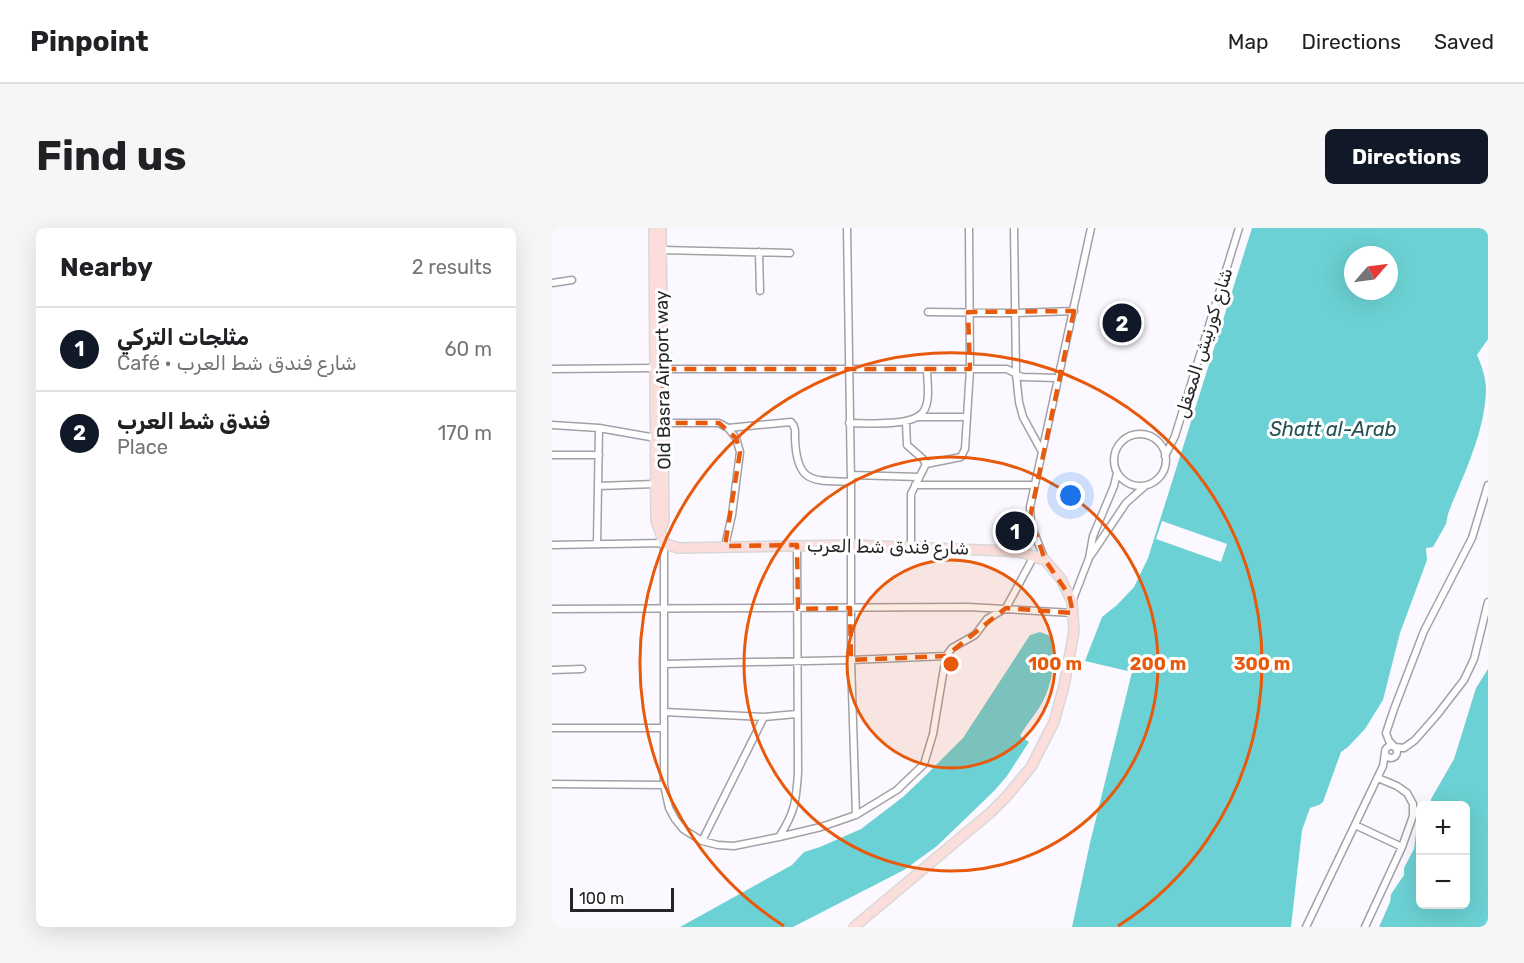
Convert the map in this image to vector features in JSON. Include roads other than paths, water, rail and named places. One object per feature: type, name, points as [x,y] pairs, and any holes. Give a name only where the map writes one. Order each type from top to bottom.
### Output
[{"type":"main road","name":"Old Basra Airport way","points":[[654,228],[663,423],[664,521],[660,531]]},
{"type":"main road","name":"Old Basra Airport way","points":[[661,228],[655,484],[656,521],[664,543]]},
{"type":"main road","name":"شارع فندق شط العرب","points":[[664,543],[678,548],[851,545],[1008,551],[1045,560]]},
{"type":"main road","points":[[854,927],[990,813],[1031,767],[1048,738],[1059,708],[1074,631],[1072,602],[1061,579],[1045,560]]},
{"type":"street","points":[[847,228],[851,479],[850,660],[856,815]]},
{"type":"street","points":[[926,464],[961,457],[965,449],[970,369],[969,228]]},
{"type":"street","points":[[1014,228],[1016,374],[1021,412],[1041,450]]},
{"type":"street","points":[[1045,560],[1034,535],[1030,517],[1034,485],[1091,228]]},
{"type":"street","name":"شارع كورنيش المعقل","points":[[1165,456],[1175,436],[1239,228]]},
{"type":"street","points":[[662,250],[790,253]]},
{"type":"street","points":[[759,252],[760,291]]},
{"type":"street","points":[[552,283],[572,280]]},
{"type":"street","points":[[928,312],[1074,311]]},
{"type":"street","points":[[552,369],[1007,369],[1022,377],[1058,378]]},
{"type":"street","points":[[849,423],[906,422],[917,417],[924,412],[927,401],[927,369]]},
{"type":"street","points":[[917,417],[967,417]]},
{"type":"street","points":[[728,428],[791,422],[795,428],[797,461],[802,471],[812,480],[919,477]]},
{"type":"street","points":[[906,422],[907,445],[926,464]]},
{"type":"street","points":[[663,423],[719,423],[728,428],[736,438],[740,452],[732,515],[725,546]]},
{"type":"street","points":[[552,425],[599,428],[656,438]]},
{"type":"street","points":[[597,544],[599,428]]},
{"type":"street","points":[[1089,558],[1126,503],[1137,492],[1155,481],[1164,470],[1165,456],[1160,443],[1148,435],[1127,436],[1114,452],[1114,467],[1128,483],[1148,484]]},
{"type":"street","points":[[552,455],[599,455]]},
{"type":"street","points":[[911,547],[911,494],[926,464]]},
{"type":"street","points":[[1072,602],[1089,558],[1093,536],[1114,486],[1117,473]]},
{"type":"street","points":[[598,486],[655,484]]},
{"type":"street","points":[[915,485],[1034,485]]},
{"type":"street","points":[[1306,927],[1383,766],[1390,718],[1424,631],[1472,538],[1488,485]]},
{"type":"street","points":[[552,545],[664,543],[664,785],[669,808],[683,830],[702,841],[734,846],[821,827],[856,815],[897,790],[924,764],[933,734],[946,656],[952,648],[975,635],[987,619],[1006,608],[1034,556]]},
{"type":"street","points":[[779,837],[791,818],[795,805],[798,773],[797,545]]},
{"type":"street","points":[[1383,766],[1408,745],[1437,715],[1464,680],[1474,659],[1488,602]]},
{"type":"street","points":[[552,609],[1006,608],[1073,613]]},
{"type":"street","points":[[664,664],[946,656]]},
{"type":"street","points":[[552,670],[582,669]]},
{"type":"street","points":[[664,712],[764,717],[797,714]]},
{"type":"street","points":[[702,841],[764,717]]},
{"type":"street","points":[[552,728],[664,728]]},
{"type":"street","points":[[1386,735],[1394,746],[1395,756]]},
{"type":"street","points":[[1385,751],[1388,746],[1402,748],[1408,745]]},
{"type":"street","points":[[1385,751],[1389,758],[1395,756]]},
{"type":"street","points":[[1365,927],[1402,847],[1413,816],[1413,804],[1403,789],[1378,778]]},
{"type":"street","points":[[552,784],[664,785]]},
{"type":"street","points":[[1355,825],[1402,847]]},
{"type":"water","name":"Shatt al-Arab","points":[[1252,228],[1488,228],[1488,339],[1477,355],[1486,390],[1482,422],[1446,524],[1433,547],[1426,548],[1427,560],[1400,633],[1383,700],[1365,729],[1341,752],[1323,802],[1310,808],[1302,830],[1291,927],[1072,927],[1132,672],[1085,661],[1102,617],[1134,587],[1148,558]]},
{"type":"water","points":[[1040,632],[1053,637],[1053,669],[1044,699],[1020,736],[1029,742],[995,790],[937,846],[904,870],[793,927],[680,927],[792,865],[804,852],[861,829],[903,797],[963,738],[1030,635]]},
{"type":"water","points":[[1488,669],[1488,927],[1379,927],[1391,894],[1404,875],[1404,868],[1414,849],[1416,833],[1416,909],[1470,909],[1470,801],[1431,801],[1454,759],[1476,688]]},
{"type":"place","name":"فندق شط العرب","points":[[1122,323]]},
{"type":"place","name":"مثلجات التركي","points":[[1015,531]]}]
